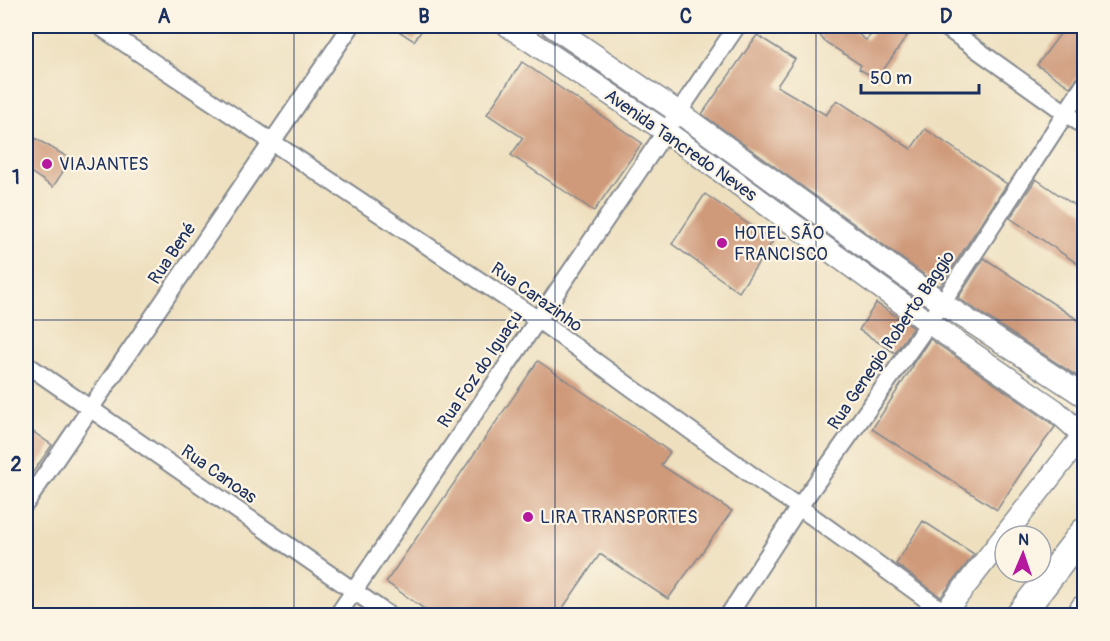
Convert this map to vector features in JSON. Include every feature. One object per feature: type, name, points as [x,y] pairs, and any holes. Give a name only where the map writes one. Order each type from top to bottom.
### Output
[{"type":"highway","points":[[1019,615],[1084,532]]},
{"type":"highway","points":[[1080,615],[1084,609]]},
{"type":"street","name":"Rua Carazinho","points":[[99,26],[537,319],[799,507],[943,614]]},
{"type":"street","name":"Rua Bené","points":[[26,503],[351,26]]},
{"type":"street","name":"Avenida Tancredo Neves","points":[[508,26],[665,131],[929,323],[1055,410],[1084,436]]},
{"type":"street","name":"Avenida Tancredo Neves","points":[[552,26],[678,112],[942,303],[1084,396]]},
{"type":"street","name":"Rua Foz do Iguaçu","points":[[337,615],[737,26]]},
{"type":"street","points":[[944,26],[1084,126]]},
{"type":"street","name":"Rua Genegio Roberto Baggio","points":[[728,615],[799,507],[929,323],[1084,86]]},
{"type":"street","name":"Rua Canoas","points":[[26,364],[390,615]]},
{"type":"street","points":[[943,614],[1084,436],[1076,421],[1084,407]]},
{"type":"building","points":[[391,26],[425,26],[414,41]]},
{"type":"building","points":[[813,26],[847,26],[866,40],[879,26],[891,26],[907,36],[877,79],[859,69],[861,65],[824,41]]},
{"type":"building","points":[[1066,26],[1084,26],[1084,75],[1079,76],[1070,87],[1037,65]]},
{"type":"building","points":[[757,35],[795,59],[777,86],[826,115],[837,100],[911,149],[925,129],[1007,184],[940,286],[702,114]]},
{"type":"building","points":[[522,62],[642,143],[594,211],[511,155],[523,138],[487,114]]},
{"type":"building","name":"VIAJANTES","points":[[26,133],[71,159],[53,187],[26,169]]},
{"type":"building","points":[[1036,179],[1084,212],[1084,268],[1010,218]]},
{"type":"building","name":"HOTEL SÃO FRANCISCO","points":[[705,194],[773,241],[739,292],[672,244]]},
{"type":"building","points":[[984,258],[1084,324],[1084,381],[958,298]]},
{"type":"building","points":[[876,303],[913,327],[895,353],[859,330]]},
{"type":"building","points":[[930,339],[1055,427],[997,510],[872,429]]},
{"type":"building","name":"LIRA TRANSPORTES","points":[[538,361],[670,452],[661,465],[732,511],[668,599],[600,554],[558,615],[433,615],[386,582]]},
{"type":"building","points":[[26,427],[52,445],[26,482]]},
{"type":"building","points":[[923,521],[974,554],[941,597],[896,564]]},
{"type":"place","name":"VIAJANTES","points":[[47,164]]},
{"type":"place","name":"HOTEL SÃO FRANCISCO","points":[[722,243]]},
{"type":"place","name":"LIRA TRANSPORTES","points":[[528,517]]}]
